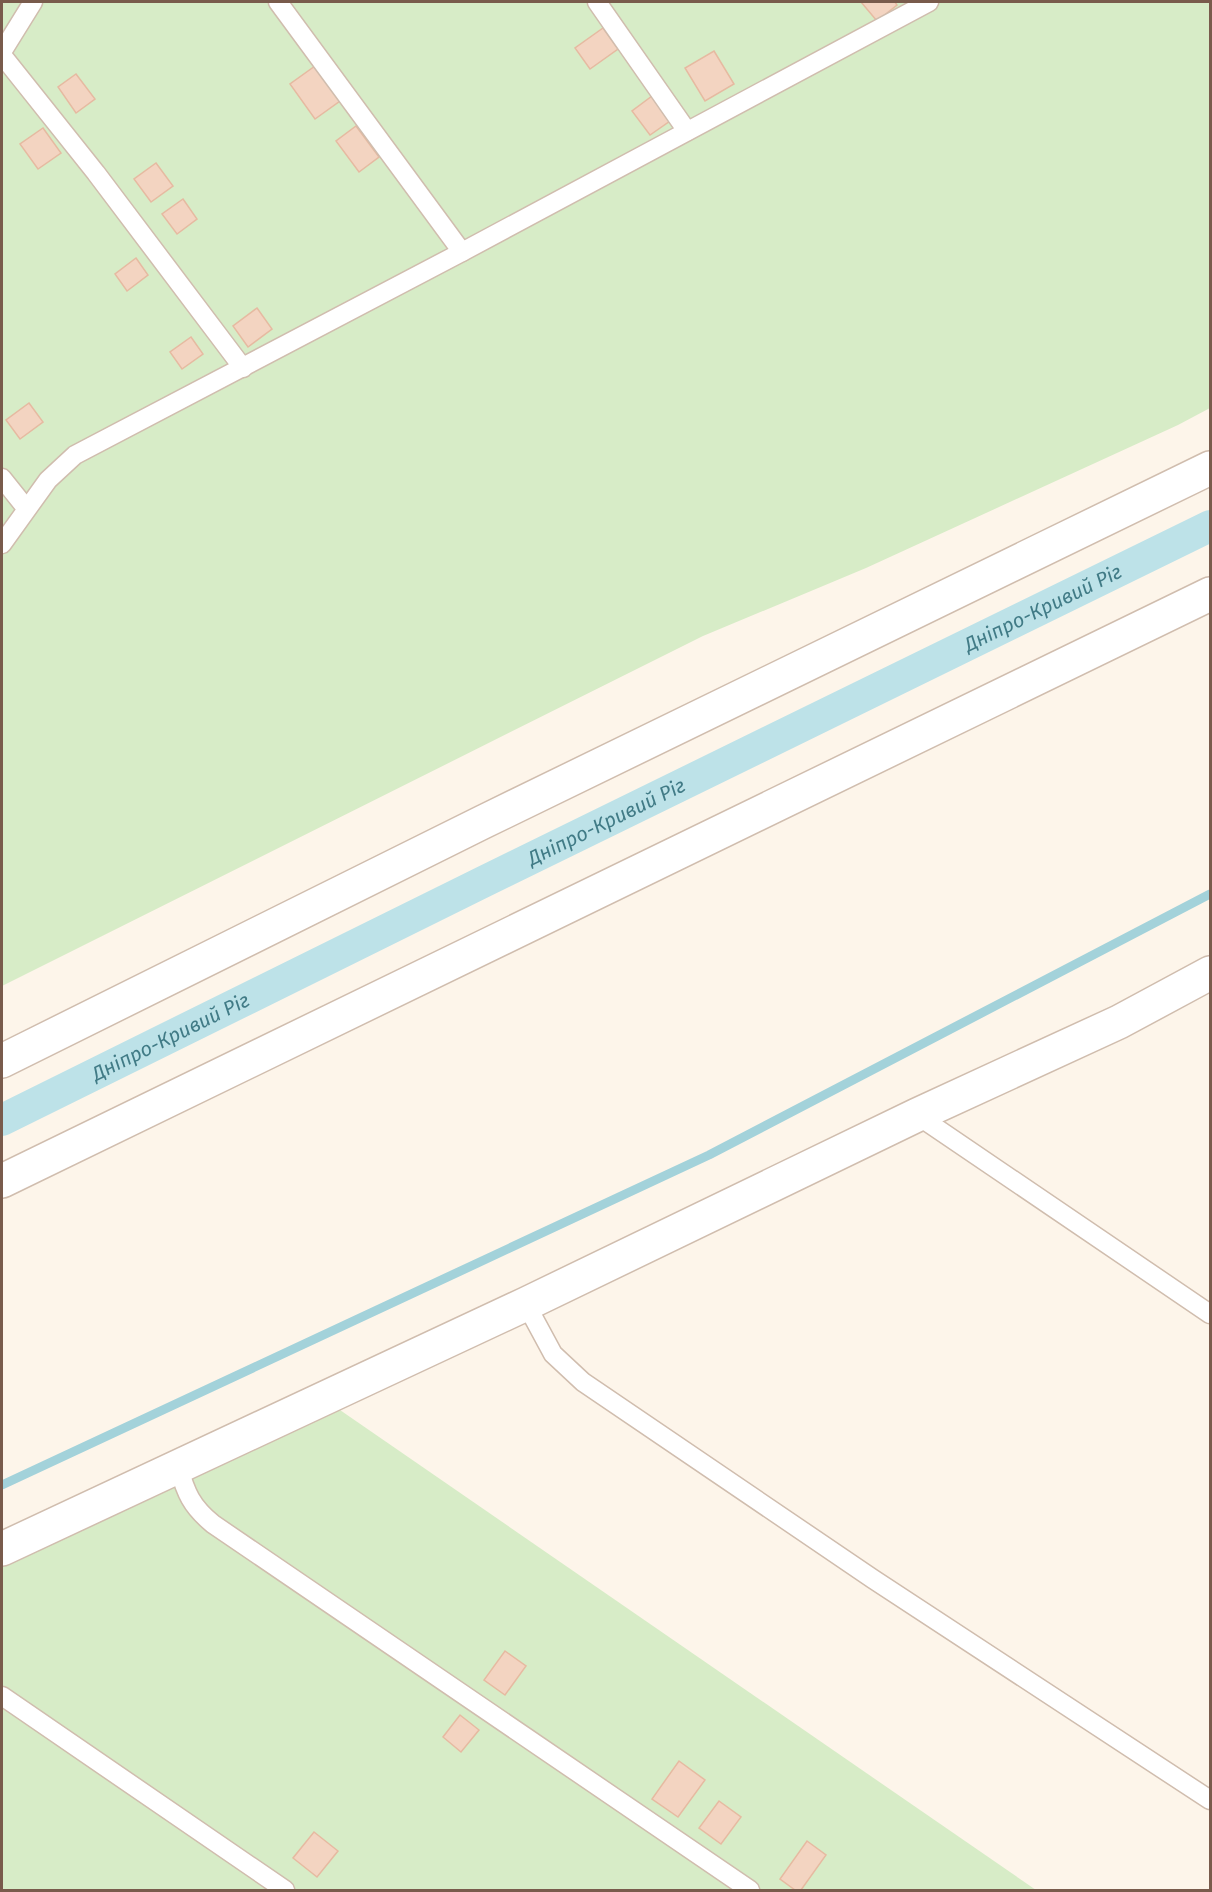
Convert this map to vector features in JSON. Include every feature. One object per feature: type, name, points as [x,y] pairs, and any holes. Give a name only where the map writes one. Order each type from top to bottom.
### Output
[{"type":"street","points":[[2,1061],[483,822],[1210,468]]},
{"type":"street","points":[[2,1181],[1210,594]]},
{"type":"street","points":[[2,1548],[526,1304],[917,1116],[1119,1022],[1210,973]]},
{"type":"lane","points":[[33,2],[2,53],[243,368]]},
{"type":"lane","points":[[279,2],[462,252]]},
{"type":"lane","points":[[597,2],[687,131]]},
{"type":"lane","points":[[2,544],[48,480],[75,455],[462,252],[917,4]]},
{"type":"lane","points":[[2,478],[26,508]]},
{"type":"lane","points":[[917,1116],[1210,1314]]},
{"type":"lane","points":[[526,1304],[553,1354],[583,1382],[873,1579],[1210,1800]]},
{"type":"lane","points":[[178,1466],[190,1500],[198,1511],[213,1524],[750,1890]]},
{"type":"lane","points":[[2,1696],[285,1890]]},
{"type":"green space","points":[[2,2],[1210,2],[1210,408],[1178,425],[866,568],[703,636],[2,986]]},
{"type":"green space","points":[[324,1399],[1036,1890],[2,1890],[2,1549]]},
{"type":"building","points":[[861,2],[895,2],[897,5],[877,21]]},
{"type":"building","points":[[603,28],[618,49],[590,69],[575,48]]},
{"type":"building","points":[[714,51],[734,84],[705,101],[685,68]]},
{"type":"building","points":[[315,66],[340,101],[315,119],[290,84]]},
{"type":"building","points":[[76,74],[95,99],[76,113],[58,87]]},
{"type":"building","points":[[652,96],[670,121],[650,135],[632,111]]},
{"type":"building","points":[[356,126],[379,157],[359,172],[336,141]]},
{"type":"building","points":[[43,128],[61,153],[38,169],[20,144]]},
{"type":"building","points":[[156,163],[173,186],[151,202],[134,179]]},
{"type":"building","points":[[183,199],[197,219],[177,234],[162,214]]},
{"type":"building","points":[[136,258],[148,275],[127,291],[115,274]]},
{"type":"building","points":[[257,308],[272,329],[248,347],[233,326]]},
{"type":"building","points":[[191,337],[203,354],[182,369],[170,352]]},
{"type":"building","points":[[29,403],[43,422],[20,439],[6,420]]},
{"type":"building","points":[[505,1651],[526,1666],[505,1695],[484,1680]]},
{"type":"building","points":[[460,1715],[479,1730],[461,1752],[443,1737]]},
{"type":"building","points":[[679,1761],[705,1780],[678,1817],[652,1799]]},
{"type":"building","points":[[719,1801],[741,1817],[721,1844],[699,1828]]},
{"type":"building","points":[[314,1832],[338,1851],[317,1877],[293,1858]]},
{"type":"building","points":[[807,1841],[826,1855],[801,1890],[795,1890],[780,1879]]},
{"type":"waterway","name":"Дніпро-Кривий Ріг","points":[[2,1120],[1210,526]]},
{"type":"waterway","points":[[2,1485],[709,1155],[1210,894]]}]
